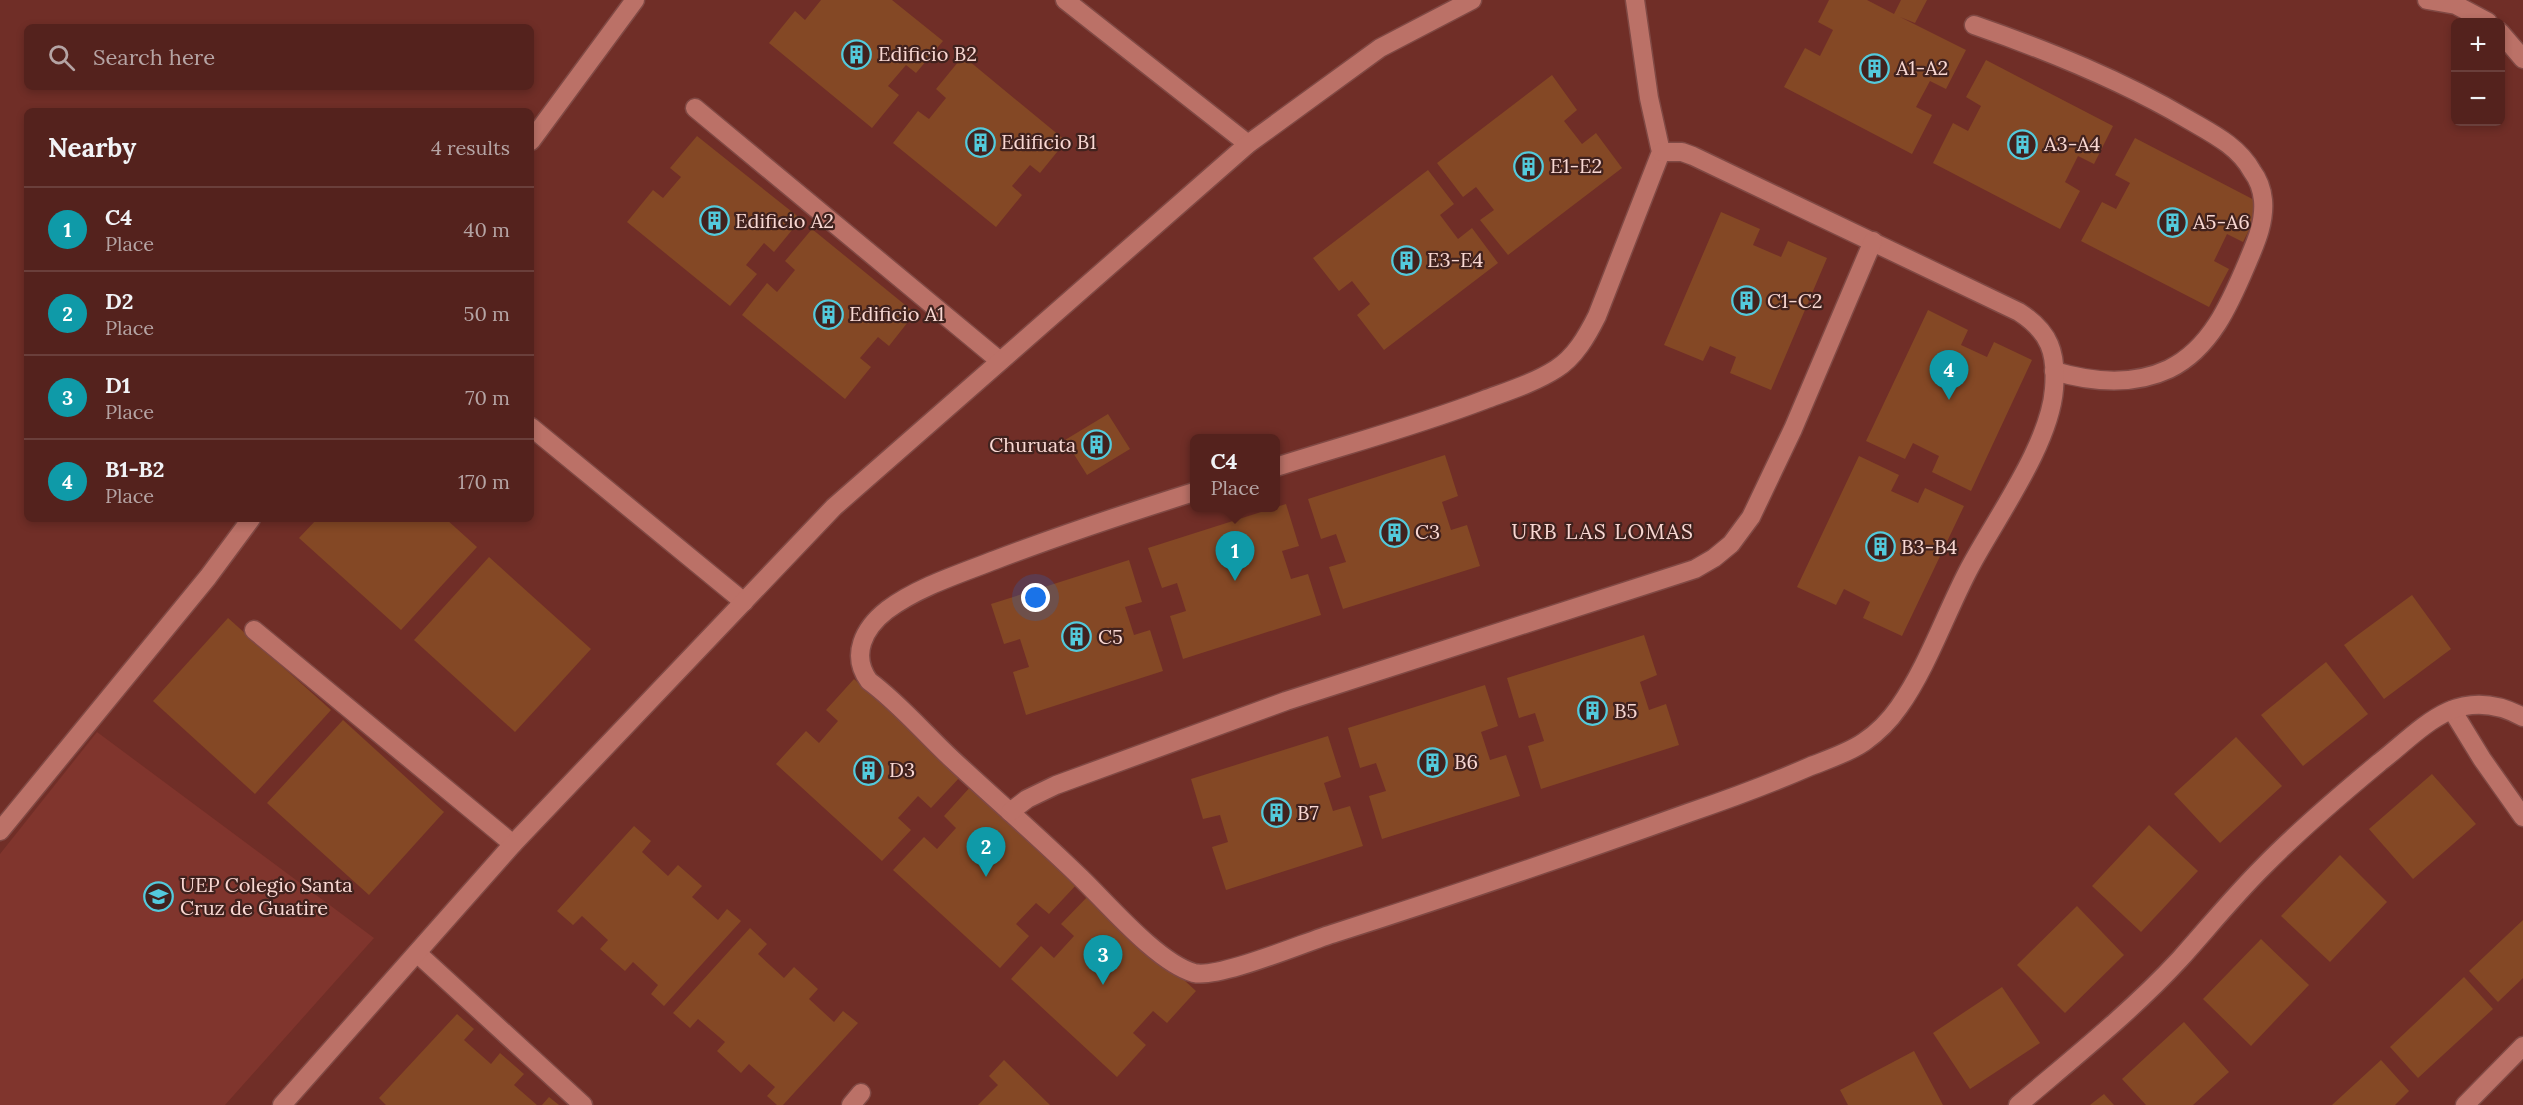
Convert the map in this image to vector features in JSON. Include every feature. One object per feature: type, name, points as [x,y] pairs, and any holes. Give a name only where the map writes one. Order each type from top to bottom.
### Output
[{"type":"street","points":[[534,137],[635,0]]},
{"type":"street","points":[[1065,0],[1248,144]]},
{"type":"street","points":[[282,1105],[513,844],[834,507],[1248,144],[1380,48],[1472,0]]},
{"type":"street","points":[[1280,465],[1440,416],[1539,379],[1558,369],[1587,336],[1597,316],[1661,152],[1649,98],[1635,0]]},
{"type":"street","points":[[2427,0],[2456,5],[2480,18]]},
{"type":"street","points":[[1974,25],[2097,72],[2170,109],[2223,140],[2240,154],[2252,170],[2263,200],[2260,231],[2228,308],[2214,329],[2184,359],[2143,377],[2115,381],[2094,380],[2054,371]]},
{"type":"street","points":[[2505,37],[2523,59]]},
{"type":"street","points":[[694,108],[1000,361]]},
{"type":"street","points":[[1190,493],[1085,526],[945,579],[885,612],[868,632],[858,658],[862,671],[869,681],[1145,941],[1180,968],[1201,974],[1211,974],[1495,882],[1762,787],[1833,758],[1863,742],[1881,728],[1898,709],[1911,687],[1969,569],[2037,446],[2048,420],[2054,392],[2052,350],[2045,333],[2034,321],[2019,312],[1694,156],[1682,152],[1661,152]]},
{"type":"street","points":[[1010,812],[1027,799],[1056,785],[1264,709],[1695,569],[1714,558],[1731,544],[1751,517],[1793,429],[1873,241]]},
{"type":"street","points":[[534,429],[744,602]]},
{"type":"street","points":[[0,831],[208,577],[249,522]]},
{"type":"street","points":[[254,630],[513,844]]},
{"type":"street","points":[[2018,1105],[2092,1042],[2178,961],[2260,869],[2320,811],[2409,738],[2452,710],[2481,703],[2501,707],[2523,717]]},
{"type":"street","points":[[2452,710],[2482,759],[2523,817]]},
{"type":"street","points":[[417,953],[583,1105]]},
{"type":"street","points":[[2465,1105],[2523,1046]]},
{"type":"shaded area","name":"UEP Colegio Santa Cruz de Guatire","points":[[97,732],[374,938],[225,1105],[0,1105],[0,854]]},
{"type":"building","name":"Edificio B2","points":[[821,0],[892,0],[943,41],[916,73],[906,65],[888,86],[899,95],[872,128],[769,43],[795,11],[805,20]]},
{"type":"building","name":"A1-A2","points":[[1829,0],[1867,0],[1894,14],[1901,0],[1927,0],[1915,23],[1900,17],[1966,50],[1946,89],[1930,81],[1916,107],[1932,115],[1912,154],[1784,87],[1805,48],[1820,56],[1833,30],[1818,22]]},
{"type":"building","name":"Edificio B1","points":[[963,56],[1066,141],[1040,173],[1030,165],[1012,186],[1022,195],[996,227],[893,143],[918,111],[929,119],[946,98],[936,89]]},
{"type":"building","name":"A3-A4","points":[[1986,60],[2113,126],[2094,164],[2078,156],[2065,182],[2080,191],[2060,229],[1933,163],[1953,123],[1968,131],[1981,106],[1966,97]]},
{"type":"building","name":"E1-E2","points":[[1552,75],[1577,110],[1564,121],[1582,144],[1596,133],[1622,168],[1508,255],[1480,220],[1494,210],[1476,187],[1463,197],[1437,163]]},
{"type":"building","name":"Edificio A2","points":[[697,136],[801,219],[774,252],[764,243],[746,265],[757,274],[730,306],[627,222],[653,190],[663,198],[681,177],[670,168]]},
{"type":"building","name":"A5-A6","points":[[2135,138],[2262,204],[2243,242],[2227,234],[2214,261],[2229,269],[2209,307],[2081,241],[2102,202],[2116,209],[2130,183],[2115,175]]},
{"type":"building","name":"E3-E4","points":[[1428,170],[1454,204],[1440,215],[1458,239],[1472,228],[1498,263],[1384,350],[1357,315],[1370,304],[1352,281],[1339,291],[1313,258]]},
{"type":"building","name":"C1-C2","points":[[1721,212],[1760,229],[1753,245],[1781,257],[1788,241],[1827,258],[1771,390],[1730,373],[1736,357],[1710,346],[1703,361],[1664,345]]},
{"type":"building","name":"Edificio A1","points":[[812,229],[915,313],[889,346],[878,337],[860,358],[871,367],[845,399],[742,315],[767,283],[777,292],[795,270],[785,261]]},
{"type":"building","points":[[1928,310],[1968,330],[1961,345],[1987,357],[1994,342],[2032,360],[1971,491],[1932,472],[1939,456],[1913,443],[1905,459],[1866,441]]},
{"type":"building","name":"Churuata","points":[[1108,414],[1130,449],[1087,475],[1065,440]]},
{"type":"building","name":"C3","points":[[1445,455],[1458,496],[1442,502],[1451,530],[1467,525],[1480,566],[1343,609],[1329,567],[1346,562],[1336,534],[1321,539],[1308,499]]},
{"type":"building","name":"B3-B4","points":[[1859,456],[1899,475],[1891,491],[1918,503],[1925,488],[1964,506],[1902,636],[1863,618],[1870,602],[1844,589],[1836,605],[1797,587]]},
{"type":"building","points":[[1286,504],[1299,546],[1282,551],[1291,579],[1308,574],[1321,615],[1183,659],[1170,616],[1186,611],[1177,583],[1162,588],[1148,548],[1261,512],[1280,512],[1280,506]]},
{"type":"building","points":[[314,522],[449,522],[477,547],[401,630],[299,538]]},
{"type":"building","points":[[489,557],[591,649],[515,732],[414,640]]},
{"type":"building","name":"C5","points":[[1129,560],[1142,602],[1125,607],[1134,635],[1150,630],[1163,671],[1026,715],[1013,672],[1029,667],[1020,639],[1004,644],[991,604]]},
{"type":"building","points":[[2412,595],[2451,649],[2384,699],[2344,645]]},
{"type":"building","points":[[228,618],[331,710],[255,794],[153,701]]},
{"type":"building","name":"B5","points":[[1644,635],[1657,675],[1640,682],[1649,710],[1666,704],[1679,745],[1541,789],[1528,746],[1544,741],[1535,713],[1519,718],[1507,678]]},
{"type":"building","points":[[2326,662],[2368,714],[2303,766],[2261,715]]},
{"type":"building","name":"D3","points":[[854,679],[961,776],[931,808],[918,796],[898,818],[911,830],[882,861],[776,764],[806,731],[819,743],[838,721],[826,710]]},
{"type":"building","name":"B6","points":[[1485,685],[1498,726],[1481,732],[1490,760],[1506,755],[1520,796],[1382,839],[1369,796],[1386,791],[1376,763],[1360,768],[1348,728]]},
{"type":"building","points":[[343,720],[444,812],[369,895],[267,803]]},
{"type":"building","name":"B7","points":[[1328,736],[1341,777],[1324,783],[1333,811],[1350,806],[1363,846],[1226,890],[1212,847],[1228,842],[1220,815],[1203,819],[1191,779]]},
{"type":"building","points":[[2236,737],[2282,786],[2220,843],[2174,794]]},
{"type":"building","points":[[2432,774],[2476,824],[2413,879],[2369,829]]},
{"type":"building","points":[[972,785],[1078,883],[1049,914],[1036,903],[1016,924],[1029,936],[1000,968],[893,870],[924,837],[937,849],[956,828],[944,816]]},
{"type":"building","points":[[2149,825],[2198,871],[2141,932],[2092,886]]},
{"type":"building","points":[[634,826],[651,841],[642,852],[668,876],[678,865],[702,886],[692,897],[718,920],[727,909],[741,921],[664,1006],[651,994],[658,985],[633,962],[625,971],[600,949],[608,940],[582,916],[573,925],[557,911]]},
{"type":"building","points":[[2340,855],[2387,902],[2330,962],[2281,916]]},
{"type":"building","points":[[1090,894],[1196,991],[1167,1023],[1153,1011],[1133,1033],[1146,1045],[1117,1077],[1011,979],[1041,946],[1054,958],[1074,936],[1061,924]]},
{"type":"building","points":[[2077,906],[2124,955],[2065,1013],[2017,965]]},
{"type":"building","points":[[2523,920],[2523,978],[2498,1002],[2469,971]]},
{"type":"building","points":[[750,928],[767,944],[758,954],[784,978],[794,967],[818,989],[809,999],[834,1022],[843,1011],[858,1023],[783,1105],[777,1105],[767,1096],[775,1087],[749,1064],[741,1073],[717,1051],[725,1042],[698,1019],[690,1028],[673,1013]]},
{"type":"building","points":[[2261,939],[2309,985],[2251,1046],[2203,999]]},
{"type":"building","points":[[2464,977],[2493,1009],[2418,1078],[2390,1047]]},
{"type":"building","points":[[2002,987],[2040,1043],[1970,1089],[1933,1033]]},
{"type":"building","points":[[457,1014],[474,1029],[464,1040],[491,1064],[500,1053],[524,1074],[514,1085],[537,1105],[386,1105],[379,1098]]},
{"type":"building","points":[[2184,1022],[2229,1072],[2193,1105],[2146,1105],[2122,1079]]},
{"type":"building","points":[[1914,1051],[1943,1105],[1848,1105],[1840,1090]]},
{"type":"building","points":[[1004,1060],[1050,1105],[978,1105],[998,1085],[989,1076]]},
{"type":"building","points":[[2381,1060],[2409,1091],[2395,1105],[2332,1105]]},
{"type":"building","points":[[2104,1094],[2114,1105],[2090,1105]]},
{"type":"building","points":[[549,1097],[559,1105],[542,1105]]},
{"type":"place","name":"Edificio B2","points":[[857,54]]},
{"type":"place","name":"A1-A2","points":[[1875,68]]},
{"type":"place","name":"Edificio B1","points":[[980,142]]},
{"type":"place","name":"A3-A4","points":[[2023,144]]},
{"type":"place","name":"E1-E2","points":[[1529,166]]},
{"type":"place","name":"Edificio A2","points":[[714,221]]},
{"type":"place","name":"A5-A6","points":[[2172,222]]},
{"type":"place","name":"E3-E4","points":[[1406,260]]},
{"type":"place","name":"C1-C2","points":[[1746,301]]},
{"type":"place","name":"Edificio A1","points":[[828,314]]},
{"type":"place","name":"B1-B2","points":[[1949,400]]},
{"type":"place","name":"Churuata","points":[[1097,445]]},
{"type":"place","name":"C3","points":[[1394,532]]},
{"type":"place","name":"B3-B4","points":[[1880,547]]},
{"type":"place","name":"C4","points":[[1235,581]]},
{"type":"place","name":"C5","points":[[1077,637]]},
{"type":"place","name":"B5","points":[[1593,711]]},
{"type":"place","name":"B6","points":[[1433,762]]},
{"type":"place","name":"D3","points":[[868,770]]},
{"type":"place","name":"B7","points":[[1276,813]]},
{"type":"place","name":"D2","points":[[986,877]]},
{"type":"place","name":"UEP Colegio Santa Cruz de Guatire","points":[[159,896]]},
{"type":"place","name":"D1","points":[[1103,985]]},
{"type":"district","name":"URB LAS LOMAS","points":[[1603,532]]}]
